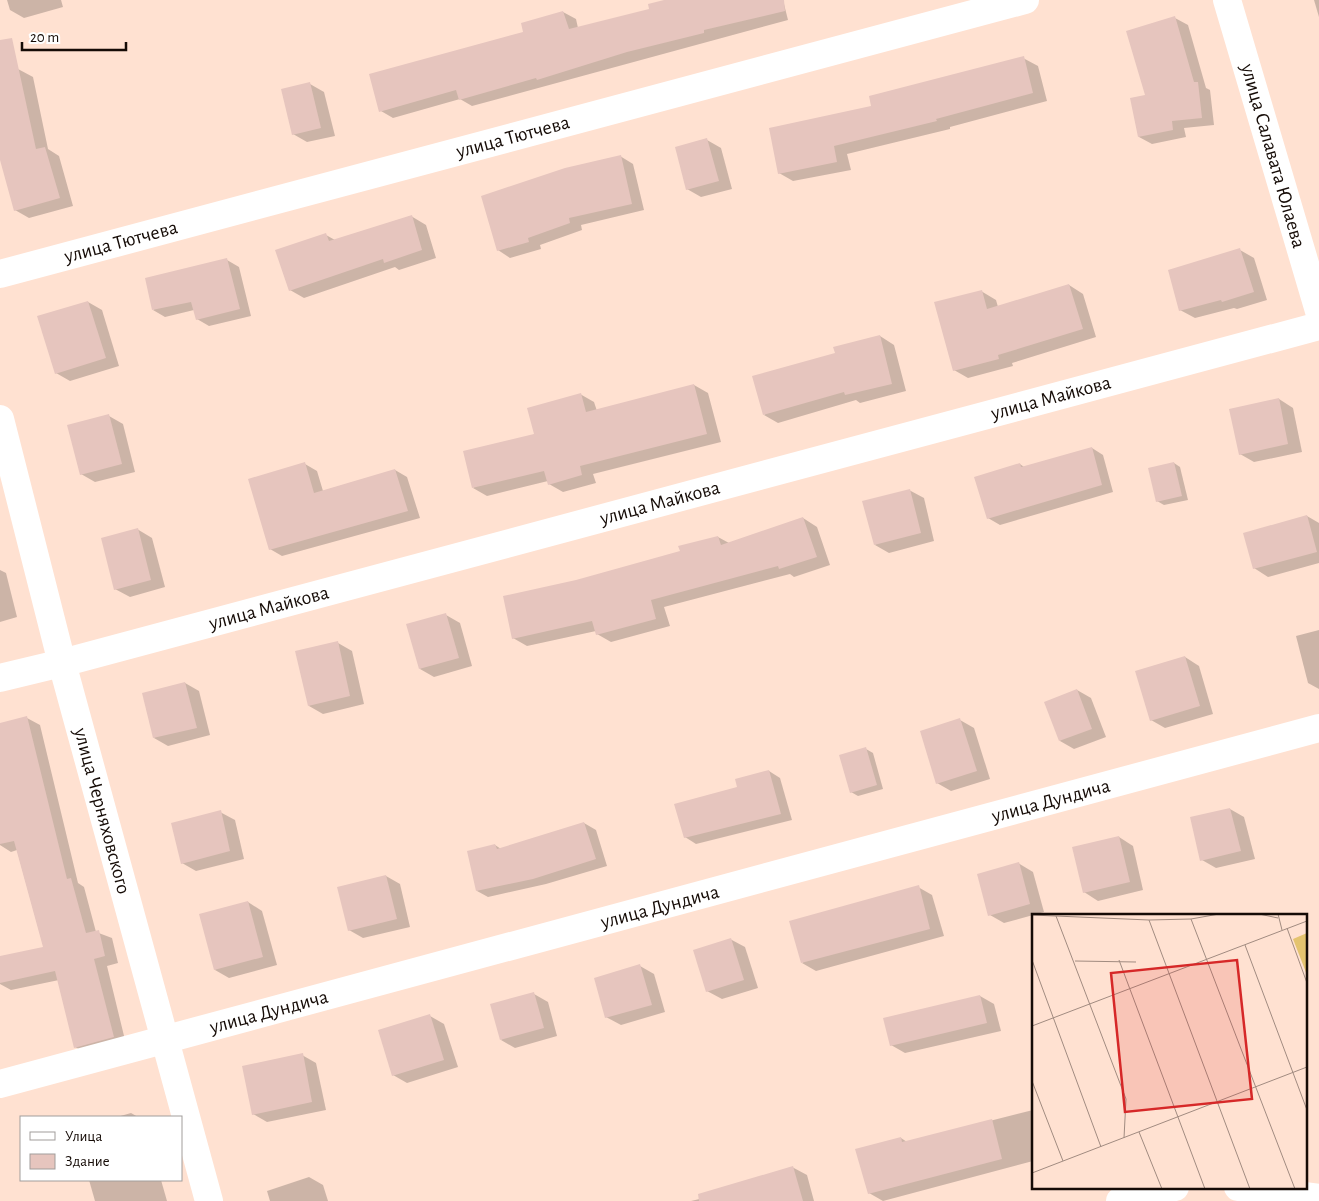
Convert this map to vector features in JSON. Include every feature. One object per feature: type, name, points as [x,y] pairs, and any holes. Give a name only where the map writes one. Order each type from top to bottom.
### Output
[{"type":"street","name":"улица Тютчева","points":[[0,274],[1025,0]]},
{"type":"street","name":"улица Салавата Юлаева","points":[[1227,0],[1319,311]]},
{"type":"street","name":"улица Майкова","points":[[0,678],[1319,326]]},
{"type":"street","name":"улица Черняховского","points":[[0,419],[62,663],[209,1201]]},
{"type":"street","name":"улица Дундича","points":[[0,1084],[1319,728]]},
{"type":"street","points":[[1120,1201],[1171,1188]]},
{"type":"street","points":[[1245,1188],[1319,1198]]},
{"type":"building","points":[[664,0],[784,0],[785,11],[704,30],[704,33],[627,52],[537,80],[536,78],[459,100],[456,90],[379,112],[369,74],[523,32],[521,23],[563,11],[569,29],[649,9],[648,4]]},
{"type":"building","points":[[1175,16],[1194,82],[1198,82],[1202,118],[1172,121],[1173,130],[1138,137],[1130,98],[1145,95],[1126,31]]},
{"type":"building","points":[[12,38],[36,149],[45,147],[60,198],[14,211],[0,160],[0,40]]},
{"type":"building","points":[[1024,56],[1033,93],[936,119],[937,121],[834,146],[837,162],[778,174],[769,128],[871,106],[869,96]]},
{"type":"building","points":[[310,82],[321,128],[292,135],[281,89]]},
{"type":"building","points":[[707,138],[719,181],[686,190],[675,147]]},
{"type":"building","points":[[621,155],[632,204],[569,218],[570,223],[528,238],[529,242],[497,251],[481,196],[565,168]]},
{"type":"building","points":[[412,215],[422,250],[384,263],[383,259],[289,291],[275,250],[326,233],[329,241]]},
{"type":"building","points":[[1240,248],[1254,292],[1222,302],[1221,300],[1179,311],[1168,270]]},
{"type":"building","points":[[227,258],[240,309],[196,320],[191,302],[152,310],[145,278]]},
{"type":"building","points":[[1069,284],[1083,329],[998,355],[999,359],[953,371],[934,302],[982,290],[987,309]]},
{"type":"building","points":[[88,301],[106,358],[55,374],[37,316]]},
{"type":"building","points":[[880,335],[892,384],[845,395],[844,392],[763,415],[752,376],[835,353],[833,347]]},
{"type":"building","points":[[694,384],[707,434],[580,466],[582,475],[548,485],[544,471],[472,488],[463,451],[534,434],[527,408],[581,393],[586,412]]},
{"type":"building","points":[[1279,398],[1288,444],[1239,455],[1229,409]]},
{"type":"building","points":[[109,414],[122,464],[80,475],[67,425]]},
{"type":"building","points":[[1092,447],[1102,485],[987,519],[974,477],[1020,463],[1021,467]]},
{"type":"building","points":[[305,462],[314,493],[395,469],[408,511],[269,550],[248,479]]},
{"type":"building","points":[[1174,462],[1182,496],[1156,502],[1148,468]]},
{"type":"building","points":[[910,489],[921,533],[874,545],[862,501]]},
{"type":"building","points":[[1307,515],[1317,552],[1253,569],[1243,533]]},
{"type":"building","points":[[803,517],[817,557],[779,569],[778,566],[651,600],[656,619],[596,635],[592,621],[512,639],[503,596],[576,580],[680,551],[678,546],[718,536],[721,545]]},
{"type":"building","points":[[138,528],[151,580],[114,590],[101,538]]},
{"type":"building","points":[[446,613],[459,658],[419,669],[406,624]]},
{"type":"building","points":[[338,641],[350,696],[308,706],[295,651]]},
{"type":"building","points":[[1185,656],[1200,706],[1150,721],[1135,671]]},
{"type":"building","points":[[185,682],[197,728],[153,738],[142,693]]},
{"type":"building","points":[[1077,689],[1092,729],[1059,741],[1044,702]]},
{"type":"building","points":[[27,716],[67,879],[71,878],[86,933],[99,930],[105,956],[94,959],[114,1037],[74,1048],[55,971],[0,983],[0,956],[43,947],[14,841],[0,844],[0,723]]},
{"type":"building","points":[[960,718],[977,771],[936,784],[920,731]]},
{"type":"building","points":[[866,747],[877,785],[850,793],[839,755]]},
{"type":"building","points":[[769,770],[781,814],[684,838],[674,804],[737,787],[735,779]]},
{"type":"building","points":[[1230,808],[1241,851],[1200,861],[1190,817]]},
{"type":"building","points":[[221,810],[230,851],[181,864],[171,823]]},
{"type":"building","points":[[584,822],[596,859],[533,879],[476,891],[467,851],[495,844],[497,849]]},
{"type":"building","points":[[1119,836],[1130,882],[1083,893],[1072,847]]},
{"type":"building","points":[[1019,862],[1030,904],[988,916],[977,874]]},
{"type":"building","points":[[386,875],[397,919],[348,931],[337,887]]},
{"type":"building","points":[[919,885],[930,929],[801,963],[789,921]]},
{"type":"building","points":[[248,901],[263,957],[214,970],[199,914]]},
{"type":"building","points":[[731,938],[744,980],[706,992],[693,950]]},
{"type":"building","points":[[640,964],[652,1005],[605,1018],[594,978]]},
{"type":"building","points":[[534,992],[544,1028],[500,1040],[490,1004]]},
{"type":"building","points":[[980,995],[987,1023],[890,1046],[883,1018]]},
{"type":"building","points":[[430,1014],[444,1060],[392,1076],[378,1030]]},
{"type":"building","points":[[303,1053],[312,1102],[252,1115],[242,1066]]},
{"type":"building","points":[[992,1119],[1002,1159],[868,1194],[855,1149],[901,1137],[902,1142]]},
{"type":"building","points":[[793,1166],[803,1201],[699,1201],[698,1194]]}]
